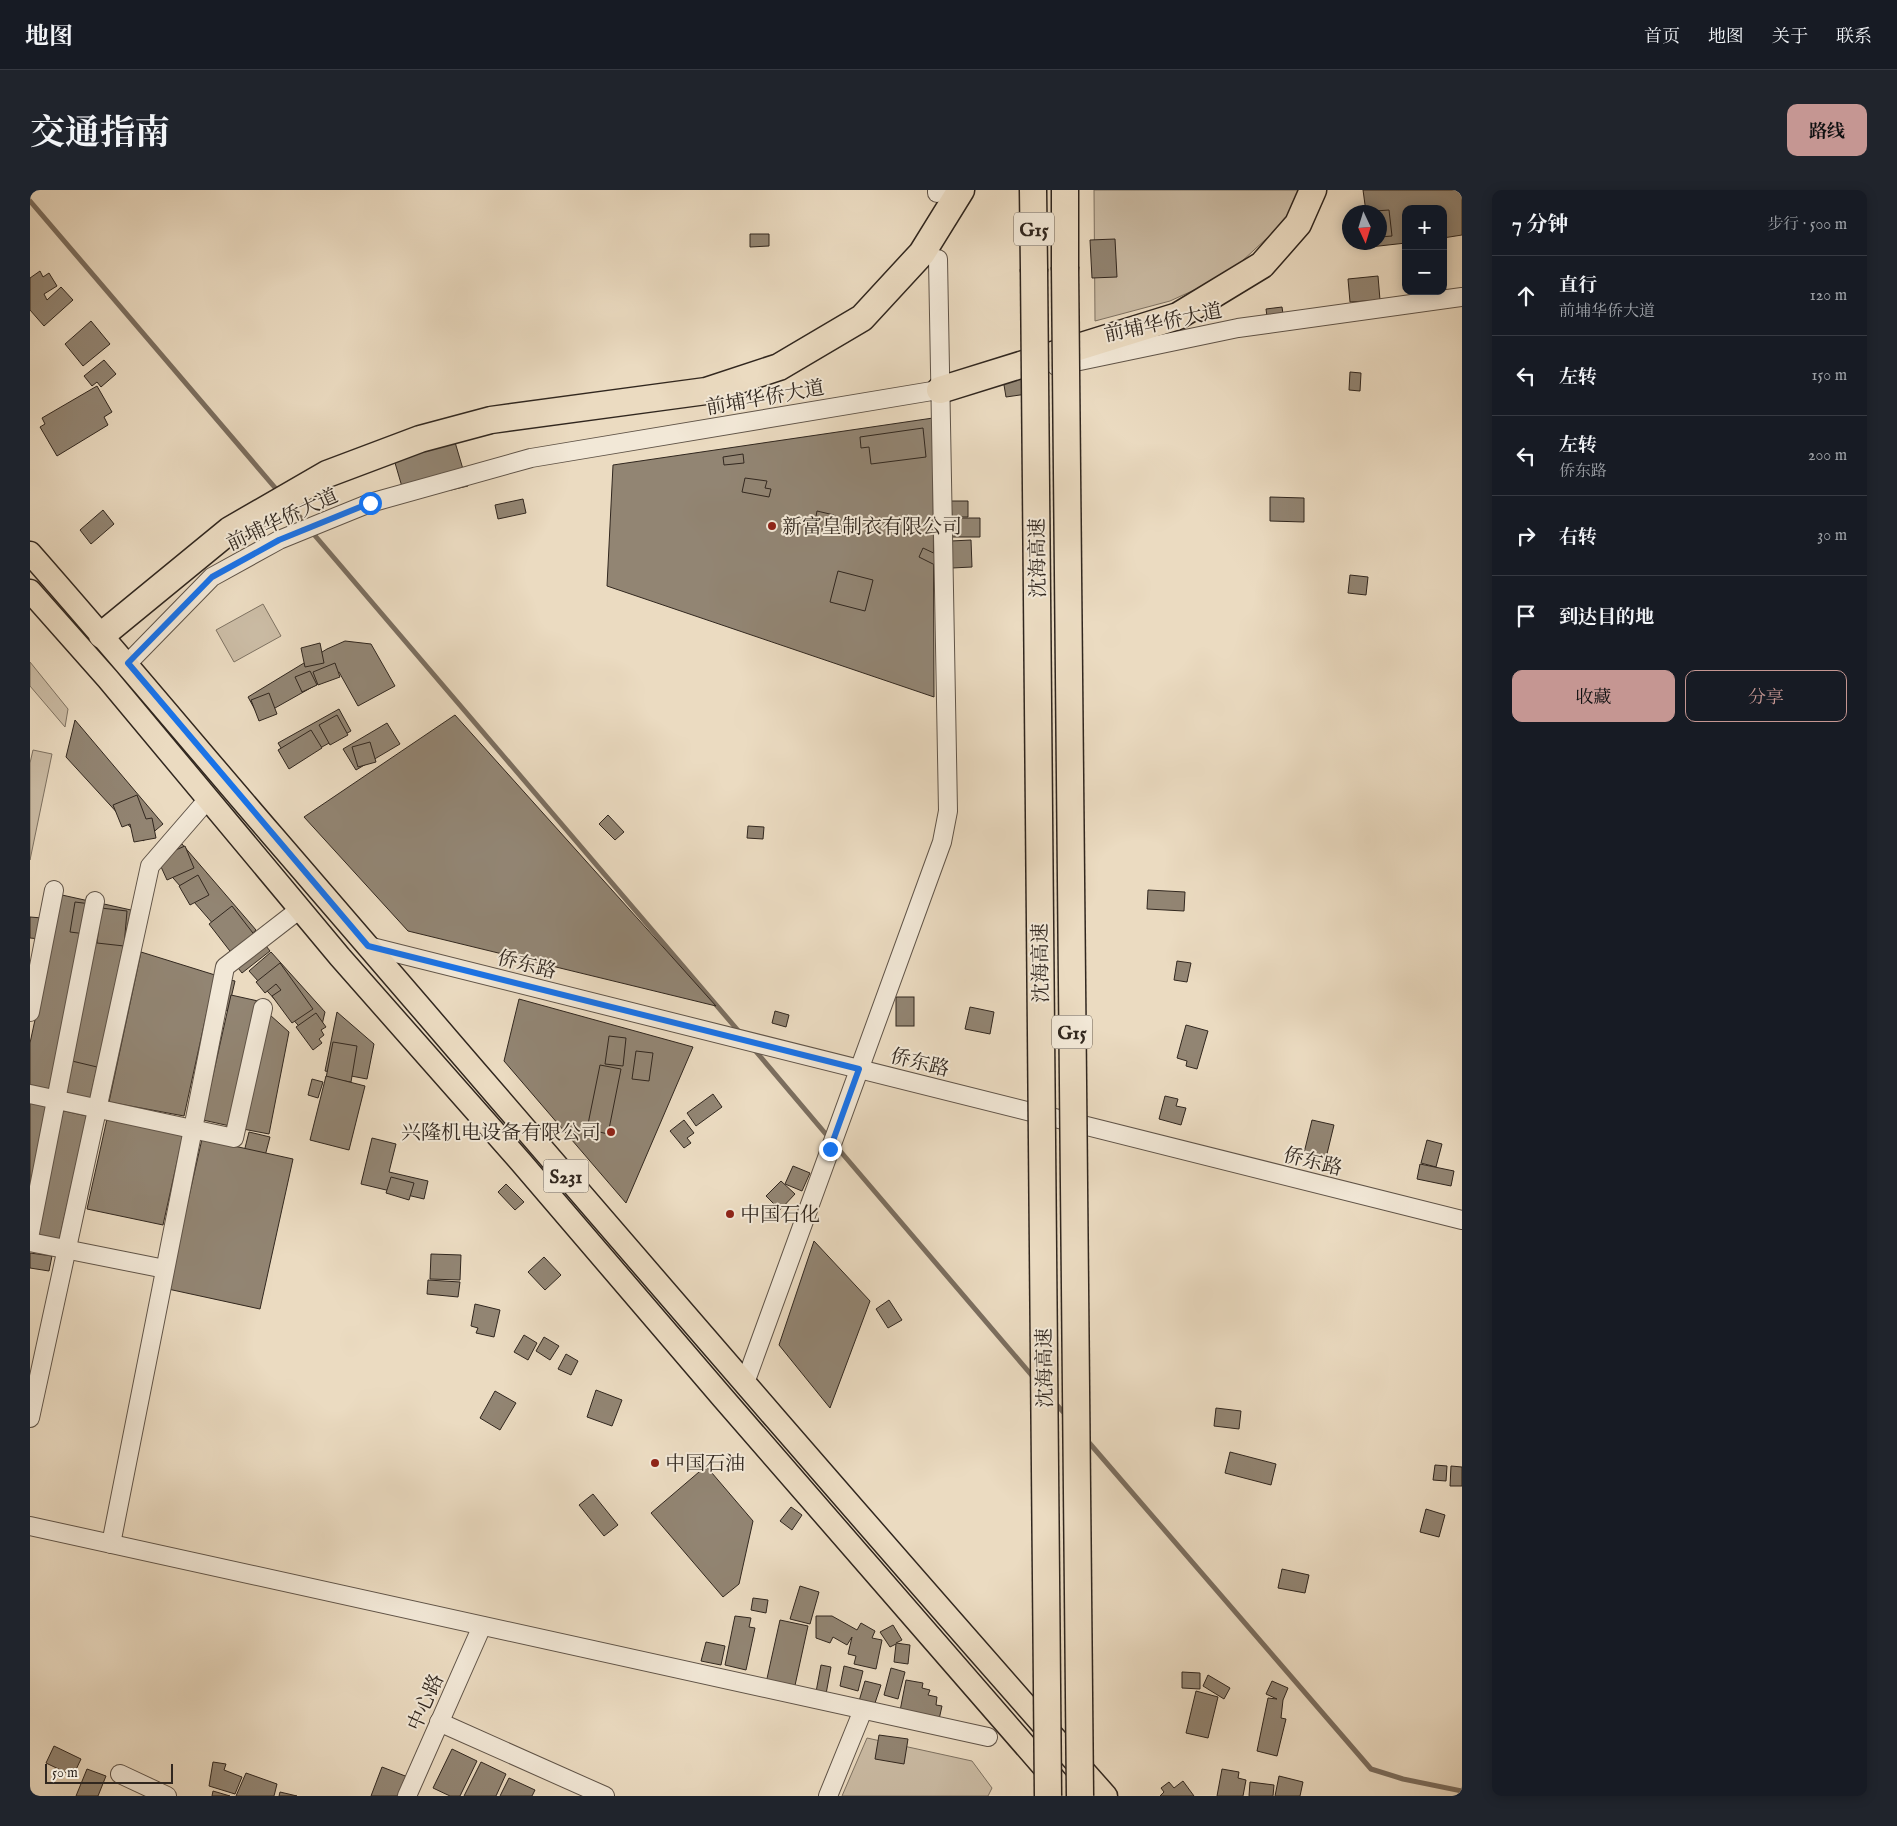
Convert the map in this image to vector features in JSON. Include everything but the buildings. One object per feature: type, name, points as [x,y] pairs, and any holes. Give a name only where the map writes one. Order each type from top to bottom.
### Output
[{"type":"highway","name":"沈海高速","points":[[1033,190],[1048,1796]]},
{"type":"highway","name":"沈海高速","points":[[1065,190],[1080,1796]]},
{"type":"highway","points":[[940,390],[1178,316],[1262,265],[1298,224],[1313,190]]},
{"type":"highway","points":[[102,635],[230,530],[327,474],[420,440],[491,420],[706,392],[779,367],[862,318],[922,253],[945,191]]},
{"type":"main road","name":"S231","points":[[30,553],[128,663],[368,946],[745,1383],[1106,1796]]},
{"type":"main road","name":"S231","points":[[30,591],[300,909],[1069,1796]]},
{"type":"street","points":[[745,1383],[942,842],[948,811],[938,259]]},
{"type":"street","name":"前埔华侨大道","points":[[128,663],[212,577],[279,540],[370,503],[531,458],[940,390],[1238,328],[1462,297]]},
{"type":"street","points":[[30,1418],[150,866],[208,799]]},
{"type":"street","points":[[30,1012],[54,890]]},
{"type":"street","points":[[30,1232],[95,901]]},
{"type":"street","points":[[111,1544],[225,967],[300,909]]},
{"type":"street","name":"侨东路","points":[[368,946],[1462,1220]]},
{"type":"street","points":[[30,1094],[234,1138],[263,1008]]},
{"type":"street","points":[[30,1242],[165,1269]]},
{"type":"street","points":[[30,1526],[988,1737]]},
{"type":"street","name":"中心路","points":[[407,1796],[482,1626]]},
{"type":"street","points":[[828,1796],[863,1710]]},
{"type":"street","points":[[439,1722],[605,1796]]},
{"type":"street","points":[[120,1774],[167,1796]]},
{"type":"shaded area","points":[[1094,190],[1299,190],[1293,214],[1227,275],[1170,301],[1095,321]]},
{"type":"shaded area","points":[[263,604],[281,636],[234,662],[216,630]]},
{"type":"shaded area","points":[[30,662],[68,709],[65,727],[30,686]]},
{"type":"shaded area","points":[[33,750],[52,754],[30,860],[30,763]]},
{"type":"shaded area","points":[[867,1738],[972,1761],[992,1788],[988,1796],[842,1796]]},
{"type":"waterway","points":[[30,201],[277,490]]},
{"type":"waterway","points":[[292,508],[306,524]]},
{"type":"waterway","points":[[311,531],[741,1034]]},
{"type":"waterway","points":[[753,1048],[830,1139]]},
{"type":"waterway","points":[[835,1145],[1034,1378]]},
{"type":"waterway","points":[[1054,1402],[1067,1416]]},
{"type":"waterway","points":[[1085,1438],[1371,1769],[1403,1779],[1462,1791]]},
{"type":"place","name":"新富皇制衣有限公司","points":[[772,526]]},
{"type":"place","name":"兴隆机电设备有限公司","points":[[611,1132]]},
{"type":"place","name":"中国石化","points":[[730,1214]]},
{"type":"place","name":"中国石油","points":[[655,1463]]},
{"type":"route","points":[[370,503],[279,540],[212,577],[128,663],[228,784],[368,946],[859,1069],[830,1149]]}]
